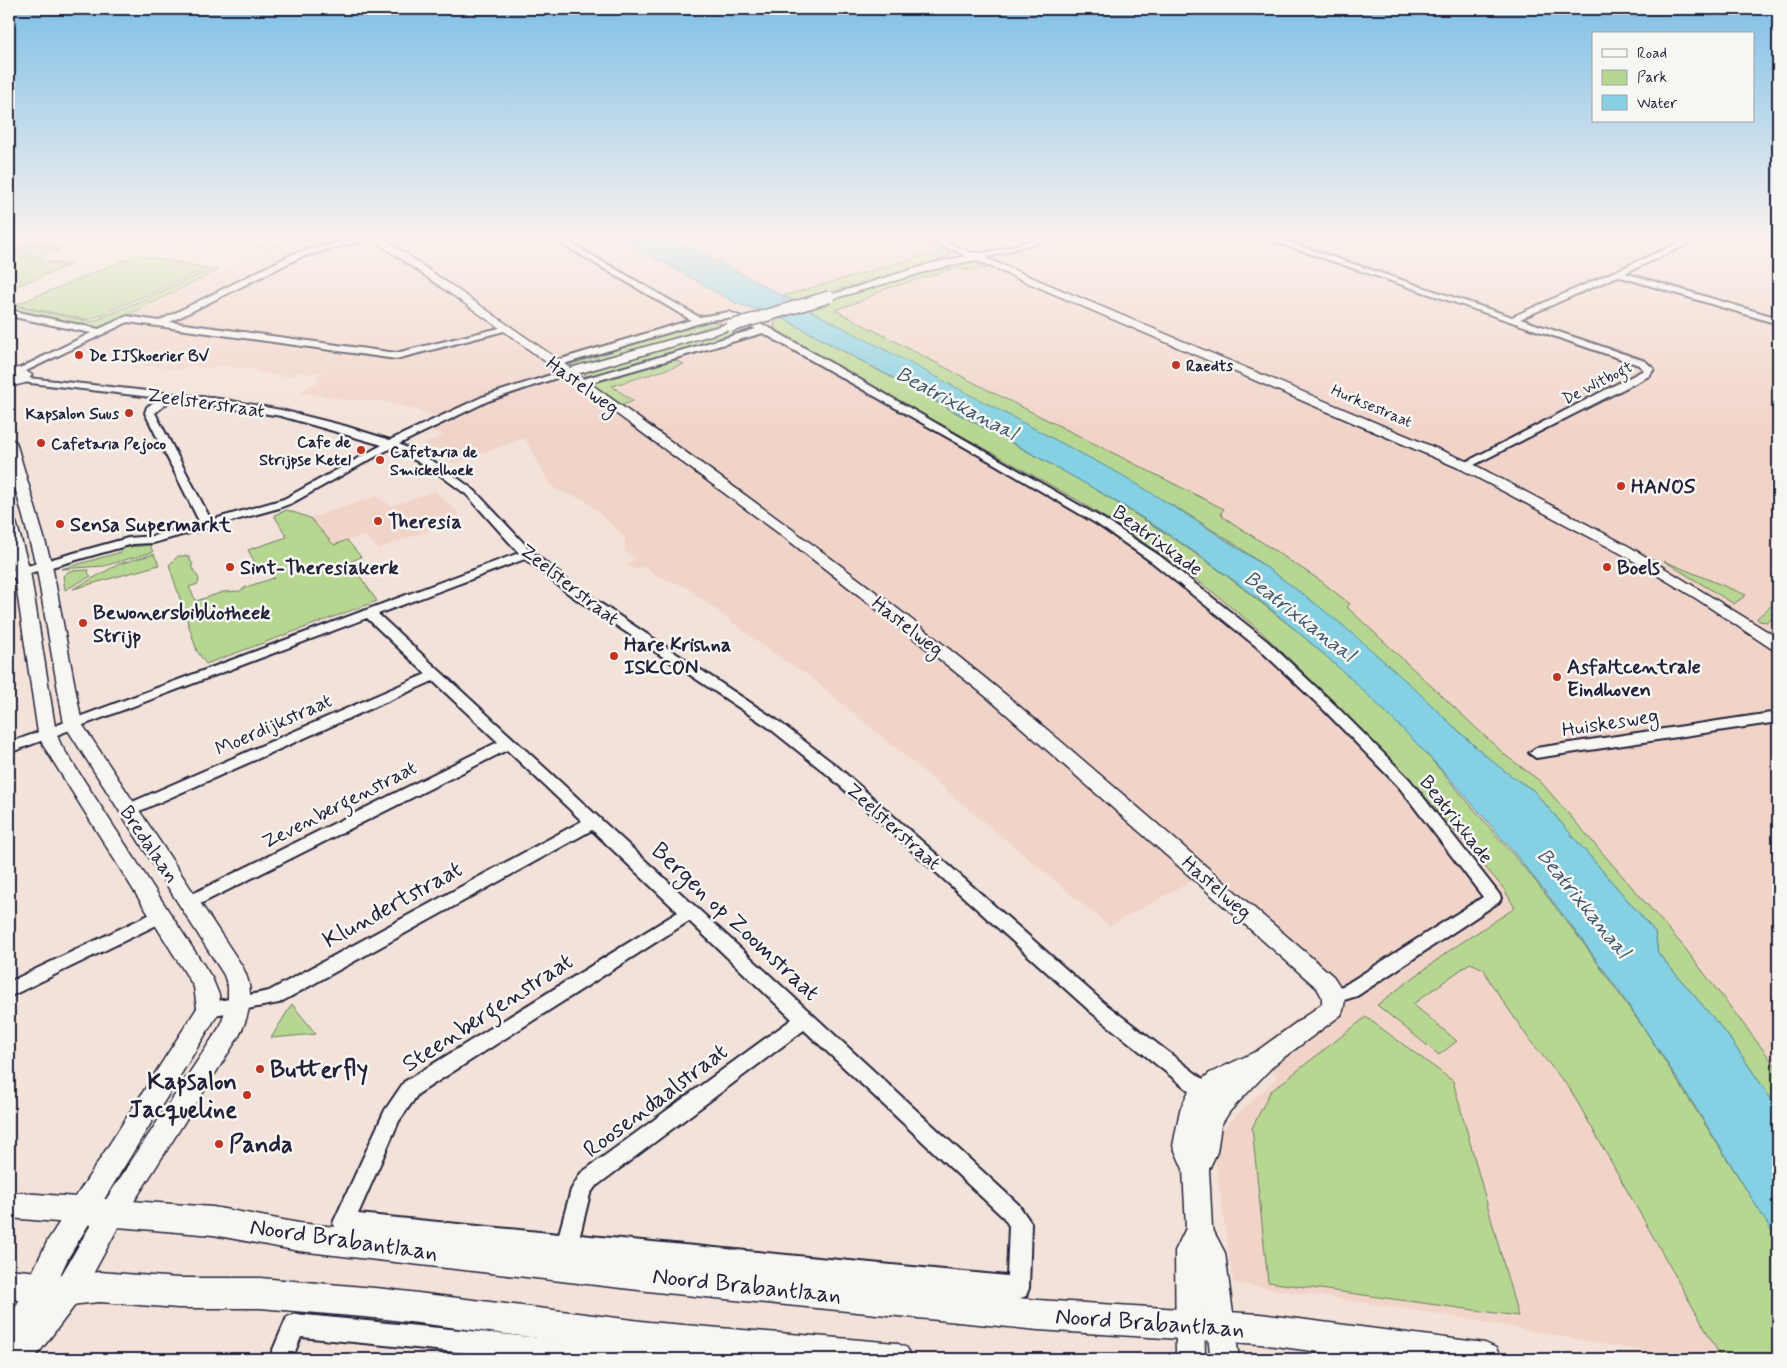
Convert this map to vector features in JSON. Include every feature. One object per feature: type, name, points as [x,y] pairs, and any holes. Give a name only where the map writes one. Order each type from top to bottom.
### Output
[{"type":"main road","name":"Noord Brabantlaan","points":[[9,1205],[213,1221],[299,1237],[665,1278],[1038,1315],[1222,1325],[1485,1359]]},
{"type":"main road","points":[[9,1284],[55,1288],[100,1287],[178,1292],[280,1294],[386,1304],[649,1336],[896,1359]]},
{"type":"street","points":[[159,324],[204,302]]},
{"type":"street","name":"Hastelweg","points":[[468,302],[792,538],[996,695],[1325,982],[1334,996]]},
{"type":"street","points":[[667,302],[698,320]]},
{"type":"street","points":[[573,378],[731,326],[812,302]]},
{"type":"street","name":"Hurksestraat","points":[[1082,302],[1466,466],[1540,502],[1636,554],[1778,645]]},
{"type":"street","name":"De Witbogt","points":[[1457,302],[1642,364],[1649,369],[1646,374],[1466,466]]},
{"type":"street","points":[[1511,320],[1552,302]]},
{"type":"street","points":[[1713,302],[1778,321]]},
{"type":"street","points":[[9,313],[100,332]]},
{"type":"street","name":"Beatrixkade","points":[[554,364],[698,320],[728,315],[765,329],[1005,465],[1101,522],[1156,559],[1262,644],[1327,705],[1404,782],[1493,898],[1351,991],[1334,996]]},
{"type":"street","points":[[9,384],[18,374],[127,319],[396,356],[508,330]]},
{"type":"street","points":[[15,573],[132,541],[153,539],[288,501],[391,444],[485,398],[573,378],[765,329]]},
{"type":"street","name":"Zeelsterstraat","points":[[18,374],[220,402],[289,415],[341,428],[391,444],[436,467],[471,493],[527,554],[573,591],[773,724],[826,765],[1096,1007],[1213,1097]]},
{"type":"street","points":[[170,396],[150,409],[150,413],[207,524]]},
{"type":"street","name":"Bredalaan","points":[[9,442],[44,565],[73,724],[79,736],[234,972],[241,987],[240,1005],[231,1029],[112,1213],[55,1288]]},
{"type":"street","name":"Bredalaan","points":[[9,522],[15,573],[47,733],[52,745],[204,984],[208,995],[209,1009]]},
{"type":"street","points":[[9,748],[527,554]]},
{"type":"street","name":"Bergen op Zoomstraat","points":[[369,613],[1011,1211],[1020,1224],[1018,1288]]},
{"type":"street","name":"Moerdijkstraat","points":[[128,810],[435,675]]},
{"type":"street","name":"Huiskesweg","points":[[1536,753],[1778,717]]},
{"type":"street","name":"Zevenbergenstraat","points":[[188,903],[508,743]]},
{"type":"street","name":"Klundertstraat","points":[[209,1009],[273,998],[593,822]]},
{"type":"street","name":"Steenbergenstraat","points":[[344,1223],[392,1116],[411,1088],[691,912]]},
{"type":"street","points":[[9,990],[159,916]]},
{"type":"street","points":[[1225,1359],[1211,1253],[1199,1229],[1196,1170],[1204,1152],[1213,1097],[1333,1008],[1334,996]]},
{"type":"street","points":[[15,1359],[47,1320],[55,1288],[58,1250],[209,1009]]},
{"type":"street","name":"Roosendaalstraat","points":[[567,1244],[581,1190],[588,1180],[805,1019]]},
{"type":"street","name":"Noord Brabantlaan","points":[[344,1223],[1018,1288]]},
{"type":"street","points":[[1191,1359],[1189,1251],[1199,1229]]},
{"type":"street","points":[[9,1352],[55,1288]]},
{"type":"street","points":[[280,1359],[295,1325],[535,1354],[644,1359]]},
{"type":"shaded area","points":[[158,302],[1778,302],[1778,1359],[1686,1359],[1439,1314],[1233,1283],[1212,1138],[1278,1077],[1252,1051],[1327,997],[1196,879],[1109,926],[809,676],[766,648],[686,587],[656,575],[643,566],[635,570],[626,564],[636,559],[625,552],[625,537],[585,500],[556,490],[548,481],[525,438],[454,463],[422,445],[444,435],[418,427],[438,416],[383,401],[350,400],[300,393],[319,379],[316,375],[321,372],[306,375],[302,372],[286,377],[255,372],[257,370],[218,365],[212,368],[189,366],[182,370],[143,365],[144,361],[59,350]]},
{"type":"shaded area","name":"Theresia","points":[[435,491],[461,515],[434,524],[437,527],[378,549],[365,535],[334,545],[310,518],[377,496],[391,506]]},
{"type":"green space","points":[[23,302],[131,302],[89,320],[15,305]]},
{"type":"green space","points":[[138,302],[155,302],[103,328],[9,309],[9,305],[92,322]]},
{"type":"green space","points":[[826,302],[859,302],[835,310],[990,391],[1224,509],[1221,513],[1222,516],[1321,581],[1350,604],[1347,607],[1505,755],[1540,781],[1684,947],[1778,1069],[1778,1109],[1726,1033],[1658,953],[1655,932],[1533,790],[1510,776],[1486,756],[1440,714],[1282,579],[1236,545],[1186,513],[806,308]]},
{"type":"green space","points":[[775,317],[784,319],[1087,484],[1176,540],[1227,576],[1297,631],[1352,679],[1418,744],[1533,878],[1584,944],[1649,1036],[1777,1238],[1778,1359],[1722,1359],[1570,1089],[1531,1042],[1490,982],[1484,969],[1470,963],[1413,1004],[1457,1041],[1439,1055],[1377,1005],[1450,950],[1515,908],[1504,889],[1410,779],[1259,630],[1160,553],[1079,501],[774,331]]},
{"type":"green space","points":[[708,320],[722,323],[576,367],[569,365]]},
{"type":"green space","points":[[731,329],[734,335],[729,337],[592,376],[584,375],[585,373]]},
{"type":"green space","points":[[674,360],[684,364],[612,386],[633,401],[621,406],[592,386],[594,381]]},
{"type":"green space","name":"Theresia","points":[[287,510],[310,518],[334,545],[347,540],[361,557],[350,562],[377,601],[206,664],[197,651],[169,565],[178,556],[188,556],[193,565],[191,566],[199,579],[198,584],[189,587],[196,601],[223,592],[240,591],[246,587],[274,578],[266,563],[257,566],[248,550],[287,537],[274,515]]},
{"type":"green space","points":[[150,545],[153,552],[104,566],[61,569],[121,552],[120,548]]},
{"type":"green space","points":[[154,554],[159,565],[73,589],[119,564]]},
{"type":"green space","points":[[1664,561],[1746,595],[1734,604]]},
{"type":"green space","points":[[89,570],[88,573],[91,576],[65,590],[63,576],[69,571]]},
{"type":"green space","points":[[1778,600],[1778,615],[1767,622],[1759,621],[1757,618]]},
{"type":"green space","points":[[292,1004],[316,1034],[271,1038]]},
{"type":"green space","points":[[1366,1017],[1453,1081],[1518,1316],[1268,1282],[1252,1128],[1270,1092]]},
{"type":"water","name":"Beatrixkanaal","points":[[734,302],[794,302],[1122,475],[1234,546],[1315,603],[1390,666],[1487,757],[1533,790],[1655,932],[1658,953],[1726,1033],[1778,1109],[1778,1241],[1645,1029],[1580,938],[1534,878],[1434,762],[1381,707],[1325,655],[1267,606],[1206,560],[1152,524],[1097,491],[960,414],[784,319]]},
{"type":"place","name":"De IJSkoerier BV","points":[[79,355]]},
{"type":"place","name":"Raedts","points":[[1176,365]]},
{"type":"place","name":"Kapsalon Suus","points":[[129,413]]},
{"type":"place","name":"Cafetaria Pejoco","points":[[41,443]]},
{"type":"place","name":"Cafe de Strijpse Ketel","points":[[361,450]]},
{"type":"place","name":"Cafetaria de Smickelhoek","points":[[380,460]]},
{"type":"place","name":"HANOS","points":[[1621,486]]},
{"type":"place","name":"Theresia","points":[[378,521]]},
{"type":"place","name":"Sensa Supermarkt","points":[[60,524]]},
{"type":"place","name":"Sint-Theresiakerk","points":[[230,567]]},
{"type":"place","name":"Boels","points":[[1607,567]]},
{"type":"place","name":"Bewonersbibliotheek Strijp","points":[[83,623]]},
{"type":"place","name":"Hare Krishna ISKCON","points":[[614,656]]},
{"type":"place","name":"Asfaltcentrale Eindhoven","points":[[1557,677]]},
{"type":"place","name":"Butterfly","points":[[260,1069]]},
{"type":"place","name":"Kapsalon Jacqueline","points":[[247,1095]]},
{"type":"place","name":"Panda","points":[[219,1144]]}]
